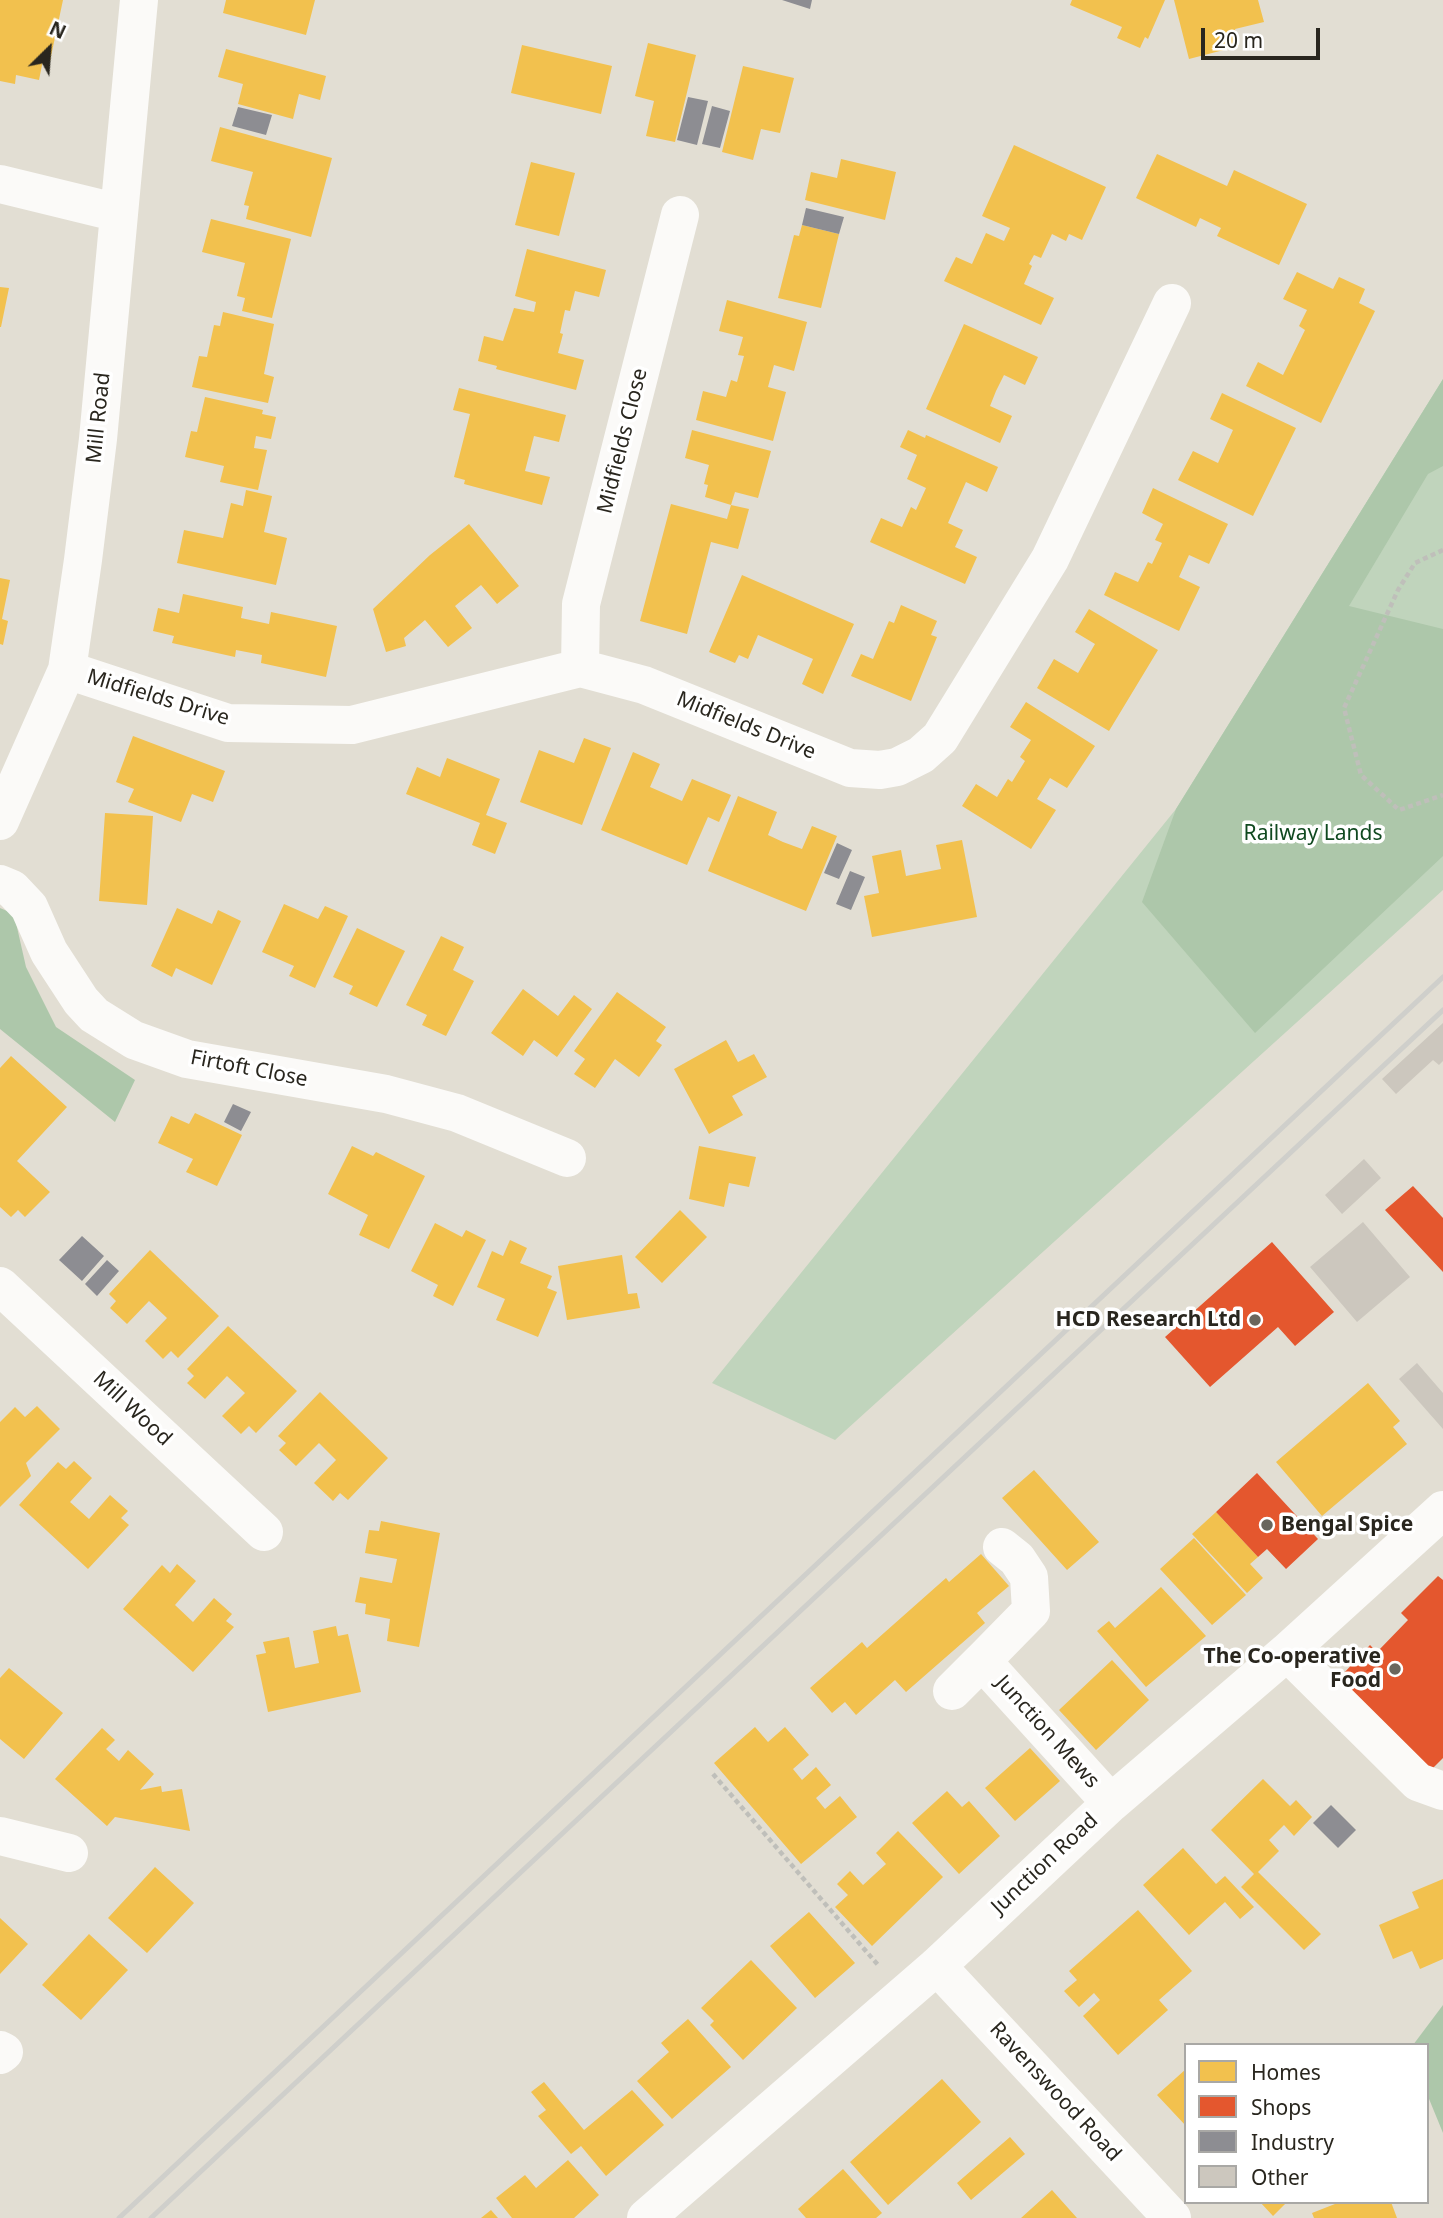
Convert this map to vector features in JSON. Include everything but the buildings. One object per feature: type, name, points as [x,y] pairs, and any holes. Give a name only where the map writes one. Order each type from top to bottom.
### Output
[{"type":"street","name":"Mill Road","points":[[0,821],[66,670],[98,439],[139,0]]},
{"type":"street","points":[[0,184],[119,213]]},
{"type":"street","name":"Midfields Close","points":[[580,668],[582,604],[680,215]]},
{"type":"street","name":"Midfields Drive","points":[[66,670],[228,723],[352,725],[580,668],[645,685],[850,768],[880,770],[897,767],[921,755],[940,738],[1050,559],[1172,303]]},
{"type":"street","name":"Firtoft Close","points":[[0,884],[12,889],[29,907],[49,952],[81,1002],[94,1015],[134,1040],[187,1059],[386,1094],[445,1110],[567,1158]]},
{"type":"street","name":"Mill Wood","points":[[0,1286],[264,1532]]},
{"type":"street","name":"Junction Road","points":[[646,2218],[937,1966],[1111,1803],[1287,1652],[1443,1510]]},
{"type":"street","name":"Junction Mews","points":[[952,1691],[1031,1611],[1029,1577],[1017,1559],[1002,1547]]},
{"type":"street","points":[[1287,1652],[1418,1782],[1443,1791]]},
{"type":"street","name":"Junction Mews","points":[[982,1661],[1111,1803]]},
{"type":"street","points":[[0,1836],[69,1853]]},
{"type":"street","name":"Ravenswood Road","points":[[937,1966],[1172,2218]]},
{"type":"street","points":[[0,2050],[4,2052],[0,2055]]},
{"type":"path","points":[[1443,550],[1415,563],[1398,590],[1344,708],[1361,775],[1399,810],[1443,795]]},
{"type":"path","points":[[713,1774],[904,1995]]},
{"type":"green space","name":"Railway Lands","points":[[1443,379],[1443,890],[835,1440],[712,1383],[1176,809]]},
{"type":"green space","points":[[1443,379],[1443,466],[1428,474],[1349,606],[1443,629],[1443,856],[1255,1033],[1142,902],[1176,809]]},
{"type":"green space","points":[[0,908],[14,914],[26,967],[56,1027],[135,1080],[115,1122],[0,1029]]},
{"type":"green space","points":[[1443,2005],[1443,2133],[1429,2099],[1429,2043],[1414,2043]]},
{"type":"railway","points":[[119,2218],[1443,977]]},
{"type":"railway","points":[[151,2218],[1443,1010]]},
{"type":"place","name":"HCD Research Ltd","points":[[1255,1320]]},
{"type":"place","name":"Bengal Spice","points":[[1267,1525]]},
{"type":"place","name":"The Co-operative Food","points":[[1395,1669]]}]
